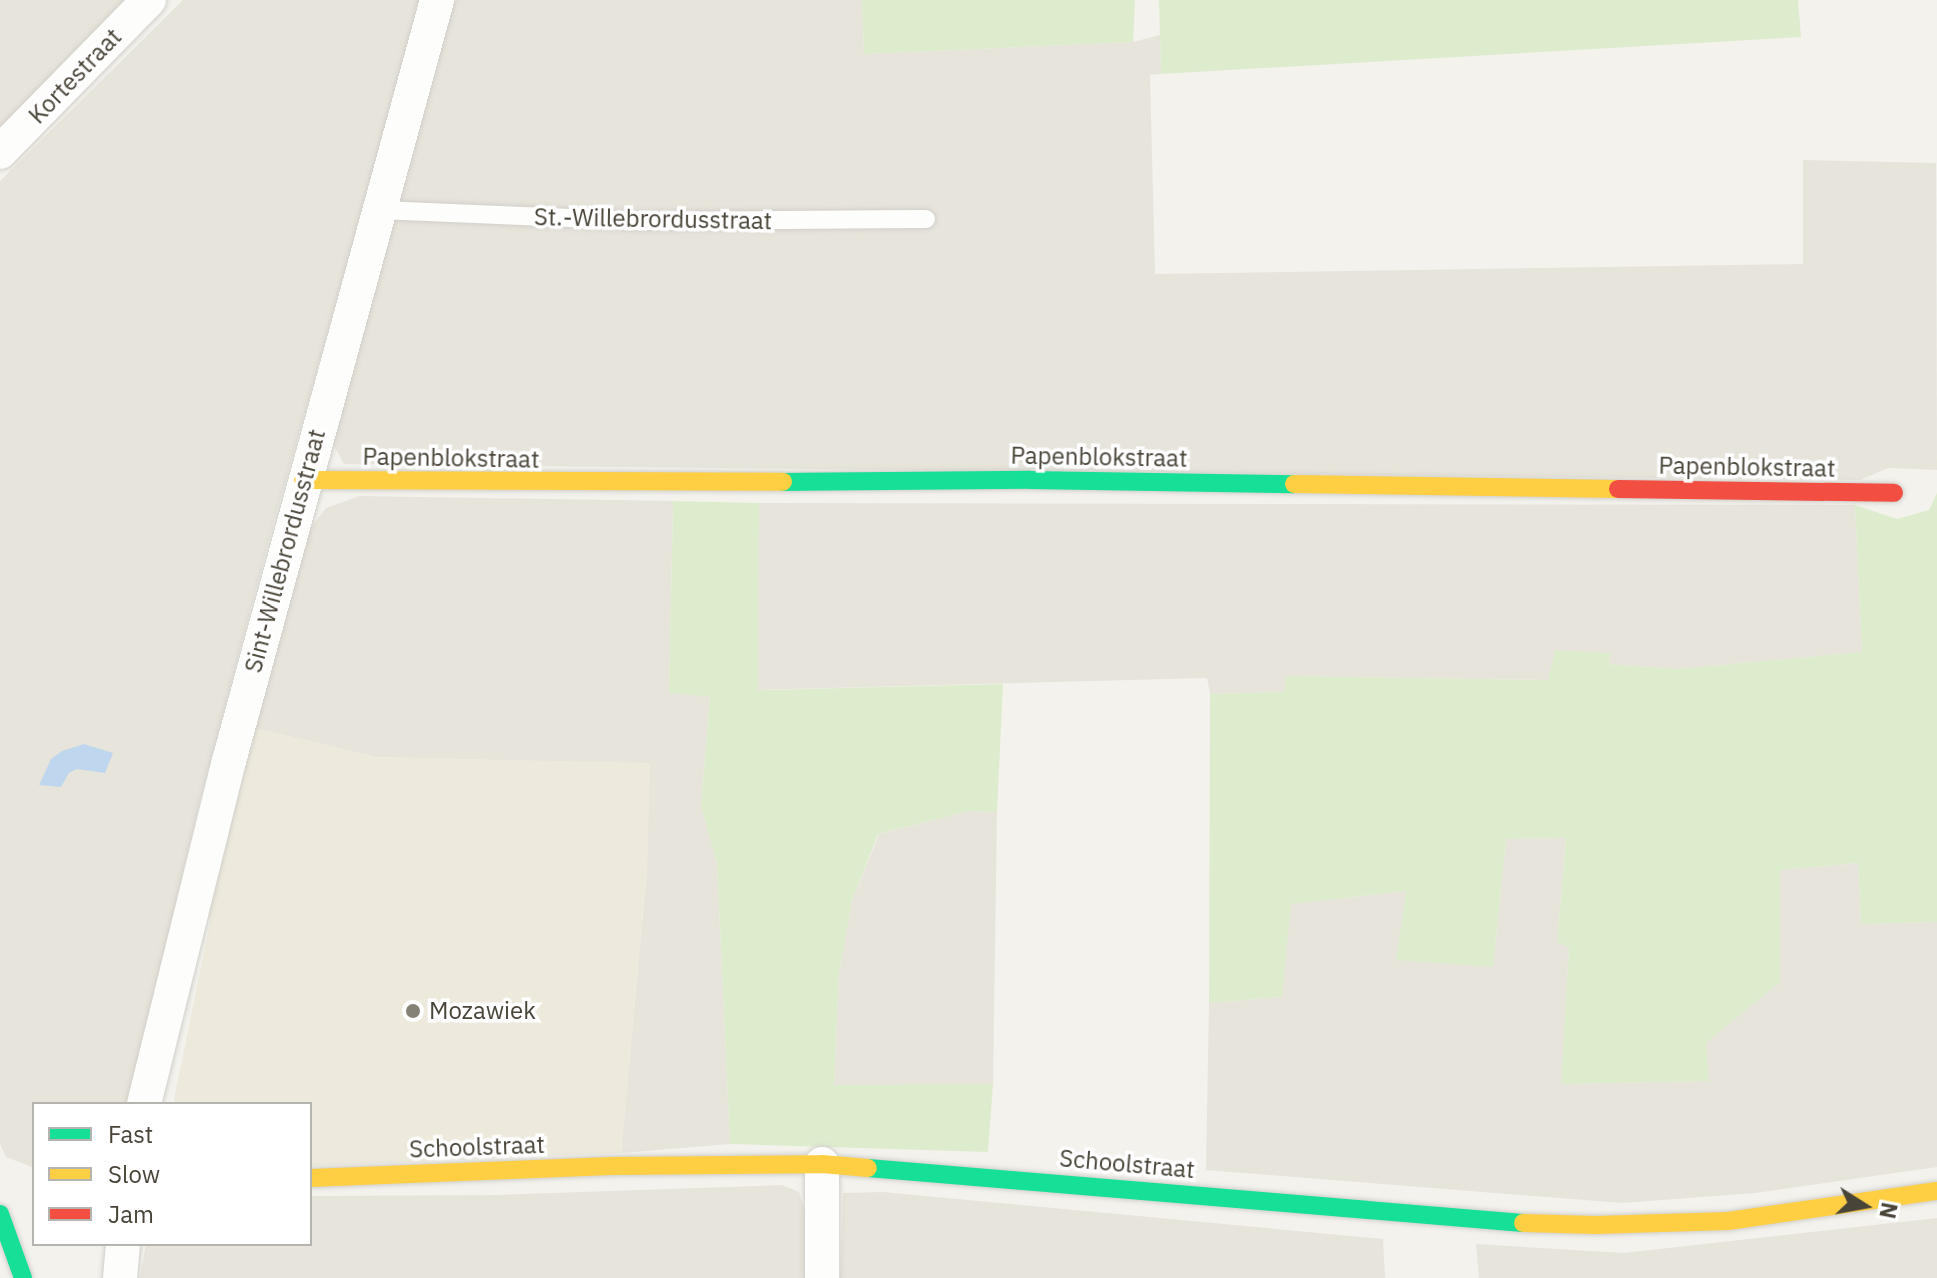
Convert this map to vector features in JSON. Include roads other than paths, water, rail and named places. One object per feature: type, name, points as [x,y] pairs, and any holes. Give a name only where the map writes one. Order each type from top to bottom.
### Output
[{"type":"street","name":"Kortestraat","points":[[0,152],[149,0]]},
{"type":"street","name":"Sint-Willebrordusstraat","points":[[144,1102],[192,905],[303,480],[437,0]]},
{"type":"street","name":"Papenblokstraat","points":[[303,480],[645,483],[1030,480],[1894,493]]},
{"type":"street","name":"Schoolstraat","points":[[312,1178],[611,1166],[822,1164],[1525,1223],[1596,1225],[1728,1221],[1937,1191]]},
{"type":"street","points":[[822,1164],[822,1278]]},
{"type":"street","points":[[21,1207],[0,1214],[23,1278]]},
{"type":"street","points":[[120,1278],[123,1246]]},
{"type":"lane","name":"St.-Willebrordusstraat","points":[[380,210],[647,221],[926,219]]},
{"type":"water","points":[[84,744],[113,753],[105,773],[77,769],[69,773],[61,787],[39,785],[51,759],[62,751]]},
{"type":"place","name":"Mozawiek","points":[[413,1011]]}]
